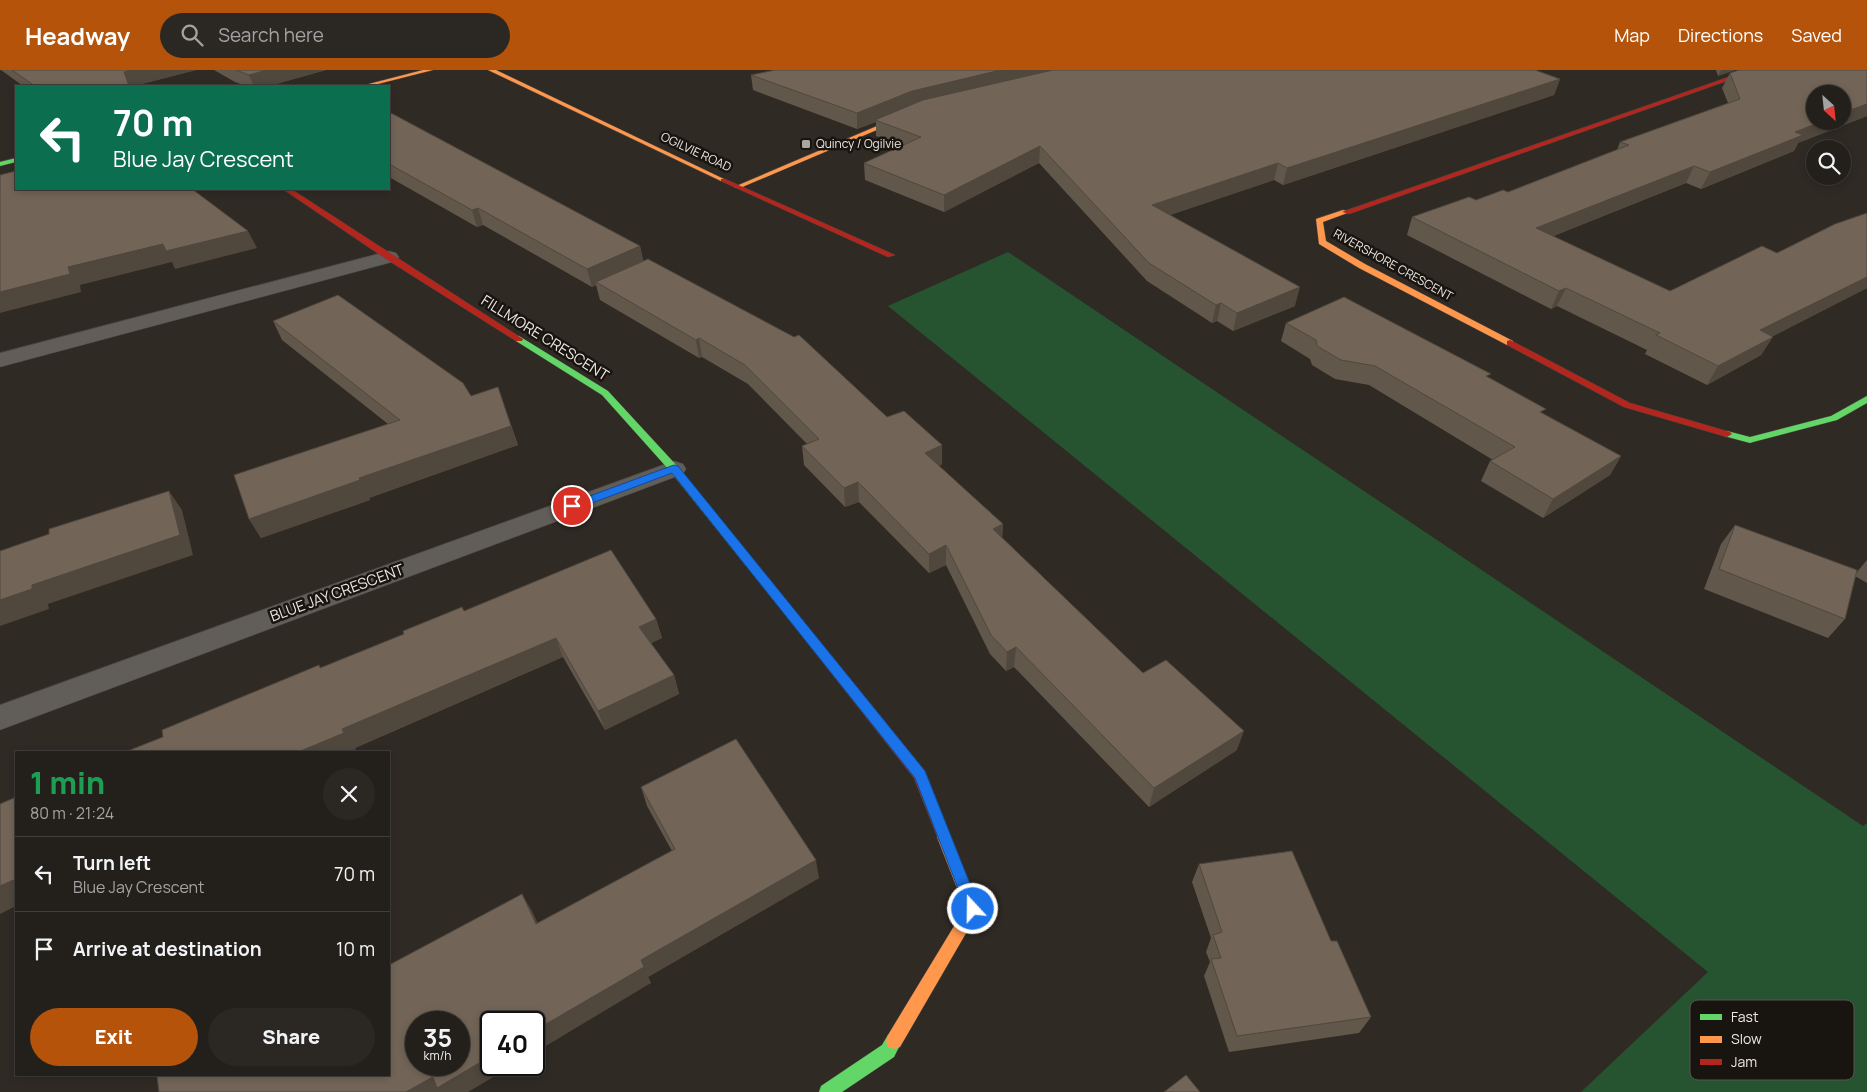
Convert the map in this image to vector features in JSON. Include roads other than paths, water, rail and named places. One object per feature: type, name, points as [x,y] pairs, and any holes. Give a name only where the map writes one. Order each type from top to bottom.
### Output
[{"type":"street","points":[[368,85],[430,70]]},
{"type":"street","name":"OGILVIE ROAD","points":[[491,70],[738,187],[891,255]]},
{"type":"street","name":"RIVERSHORE CRESCENT","points":[[1754,70],[1319,221],[1322,242],[1362,266],[1627,405],[1750,440],[1834,418],[1867,399]]},
{"type":"street","points":[[738,187],[918,111]]},
{"type":"street","points":[[0,164],[15,160]]},
{"type":"street","name":"FILLMORE CRESCENT","points":[[288,190],[388,257],[605,393],[674,469],[920,775],[973,909],[888,1051],[827,1092]]},
{"type":"street","points":[[0,360],[388,257]]},
{"type":"street","name":"BLUE JAY CRESCENT","points":[[0,718],[674,469]]},
{"type":"place","name":"Quincy / Ogilvie","points":[[806,144]]}]
